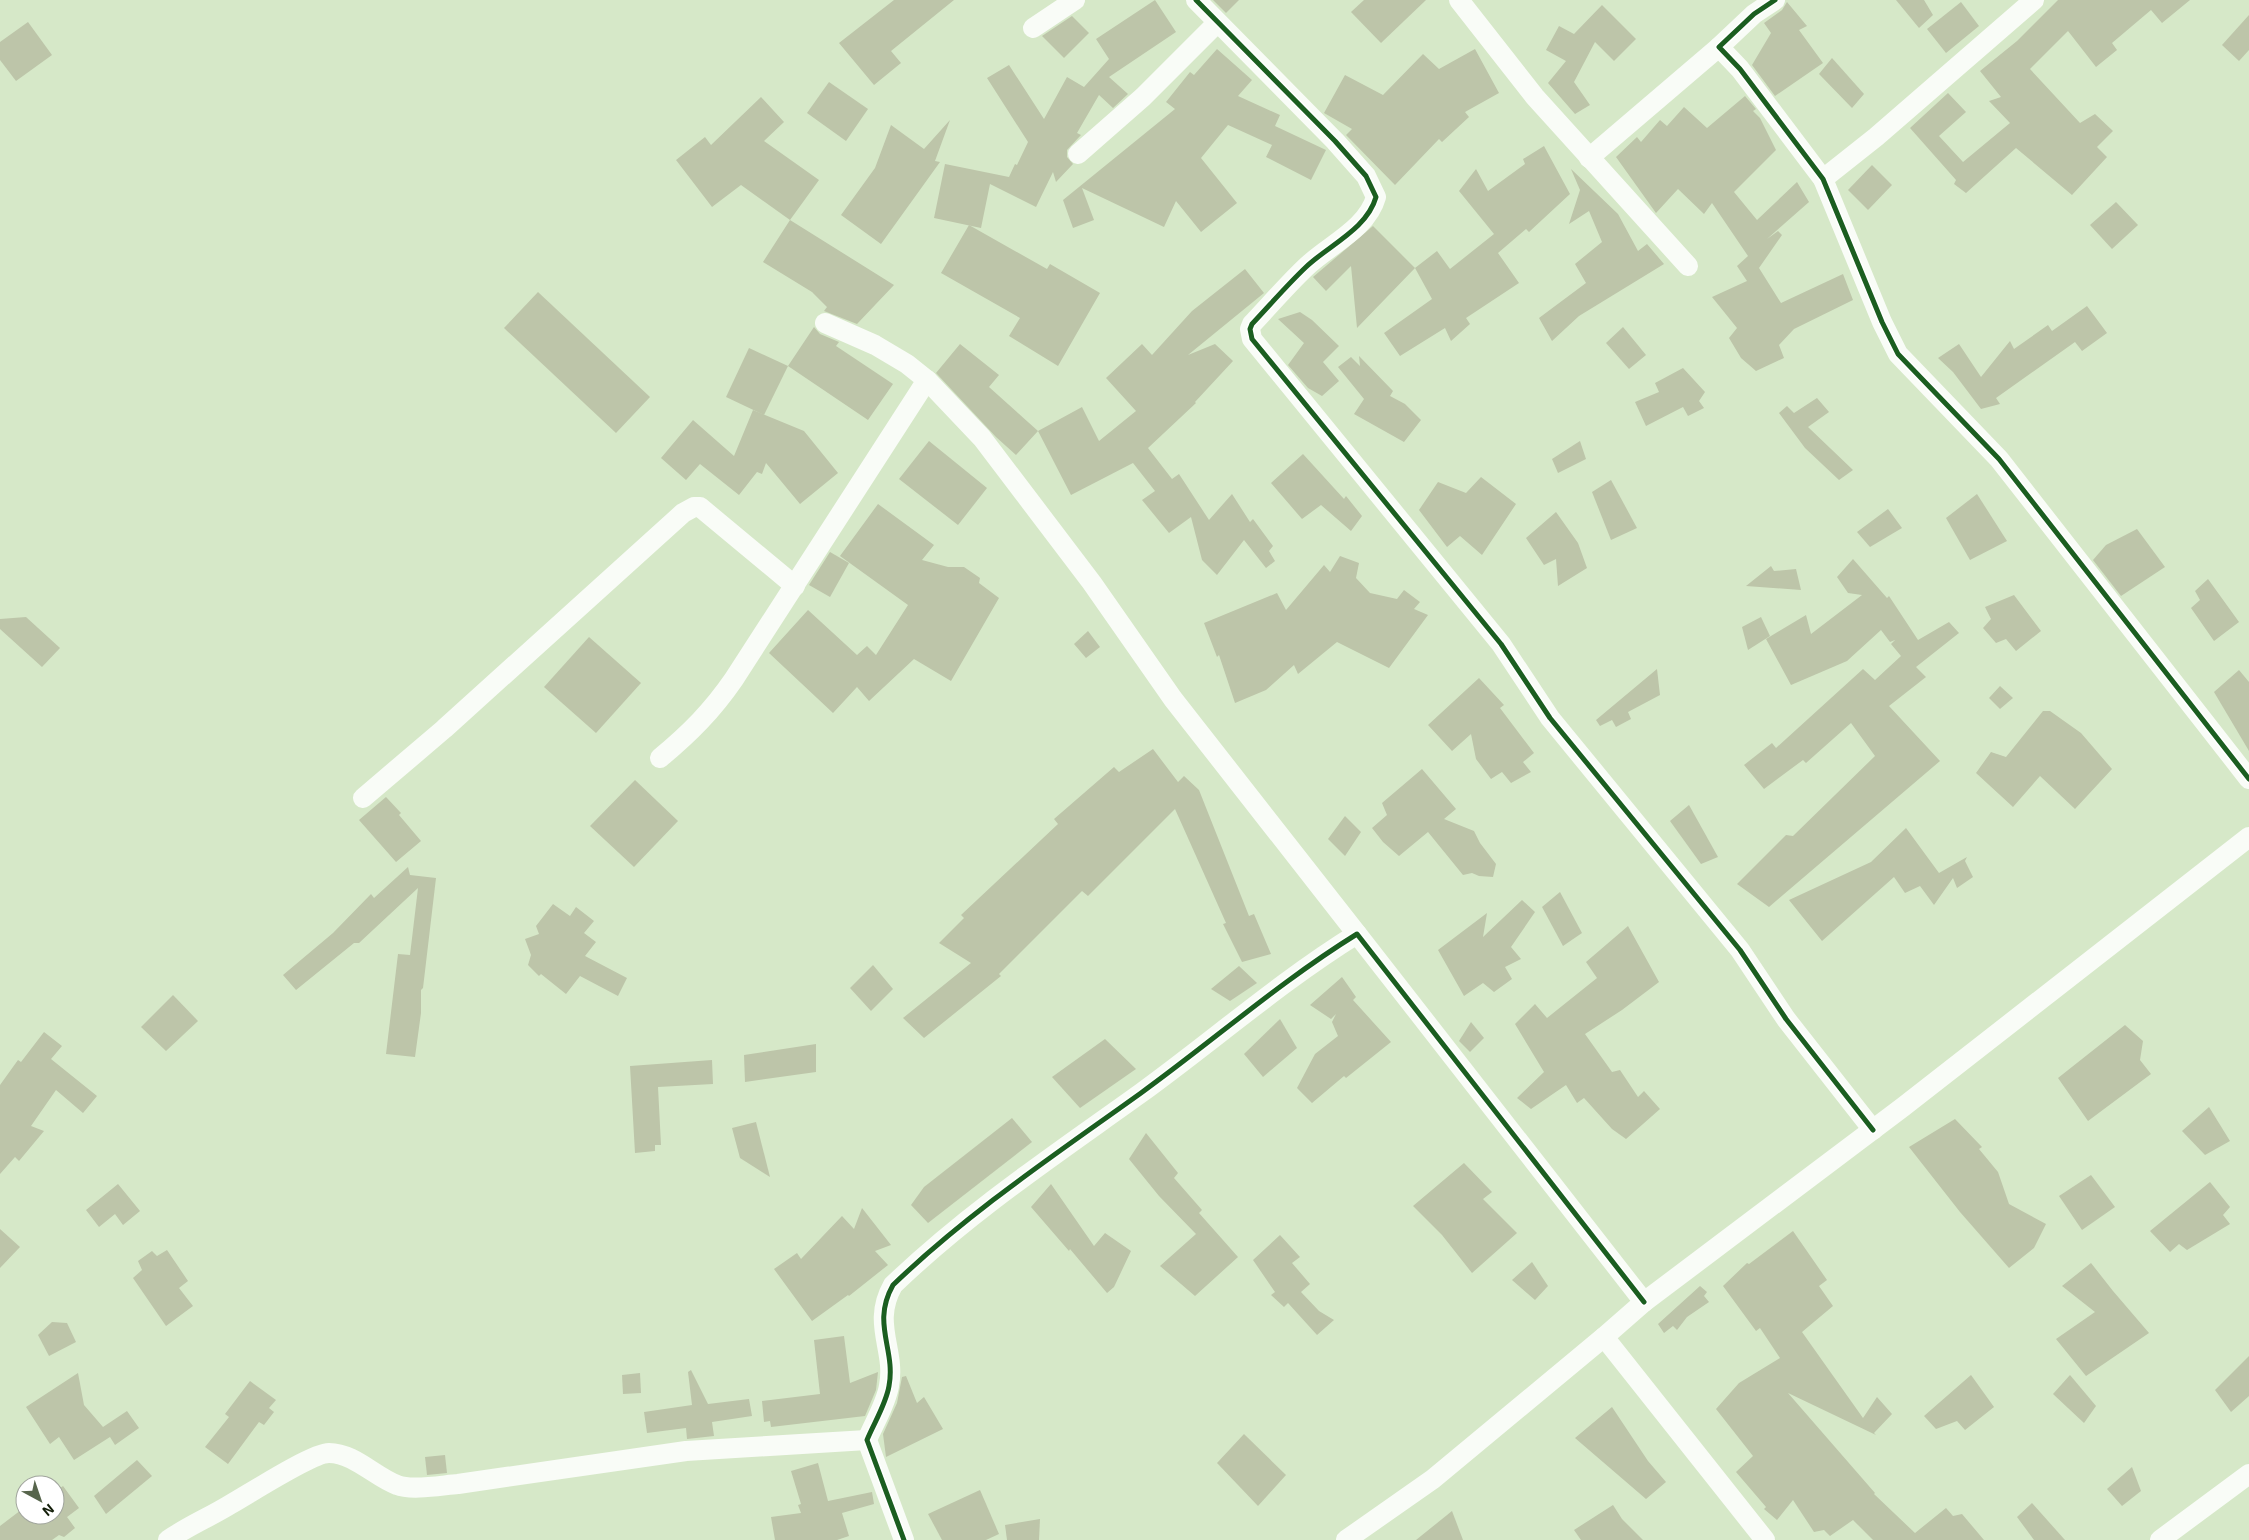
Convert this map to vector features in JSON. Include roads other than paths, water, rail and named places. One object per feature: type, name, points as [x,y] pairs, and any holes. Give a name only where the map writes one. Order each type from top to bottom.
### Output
[{"type":"street","points":[[1033,28],[1075,0]]},
{"type":"street","points":[[1196,0],[1335,142],[1366,176],[1376,197],[1373,208],[1365,219],[1307,266],[1252,324],[1250,329],[1252,339],[1501,644],[1550,718],[1740,950],[1786,1019],[1872,1130]]},
{"type":"street","points":[[1458,0],[1535,97],[1688,266]]},
{"type":"street","points":[[1589,158],[1719,47],[1754,14],[1775,0]]},
{"type":"street","points":[[1823,179],[2034,0]]},
{"type":"street","points":[[1078,154],[1143,97],[1217,23]]},
{"type":"street","points":[[1719,47],[1740,69],[1823,179],[1882,322],[1898,354],[1999,459],[2249,779]]},
{"type":"street","points":[[825,323],[875,345],[907,364],[926,380],[982,438],[1092,583],[1173,699],[1644,1302]]},
{"type":"street","points":[[660,758],[694,729],[715,707],[796,586],[816,551],[926,380]]},
{"type":"street","points":[[363,798],[444,729],[683,513],[694,507],[700,507],[715,518],[796,586]]},
{"type":"street","points":[[1346,1540],[1433,1479],[1644,1302],[1872,1130],[2249,837]]},
{"type":"street","points":[[904,1540],[867,1440],[889,1388],[890,1368],[883,1328],[885,1304],[893,1285],[1026,1173],[1142,1092],[1273,991],[1357,934]]},
{"type":"street","points":[[1604,1337],[1765,1540]]},
{"type":"street","points":[[168,1540],[188,1527],[321,1454],[330,1453],[348,1458],[398,1486],[426,1487],[468,1483],[686,1451],[867,1440]]},
{"type":"street","points":[[2160,1540],[2249,1474]]}]
